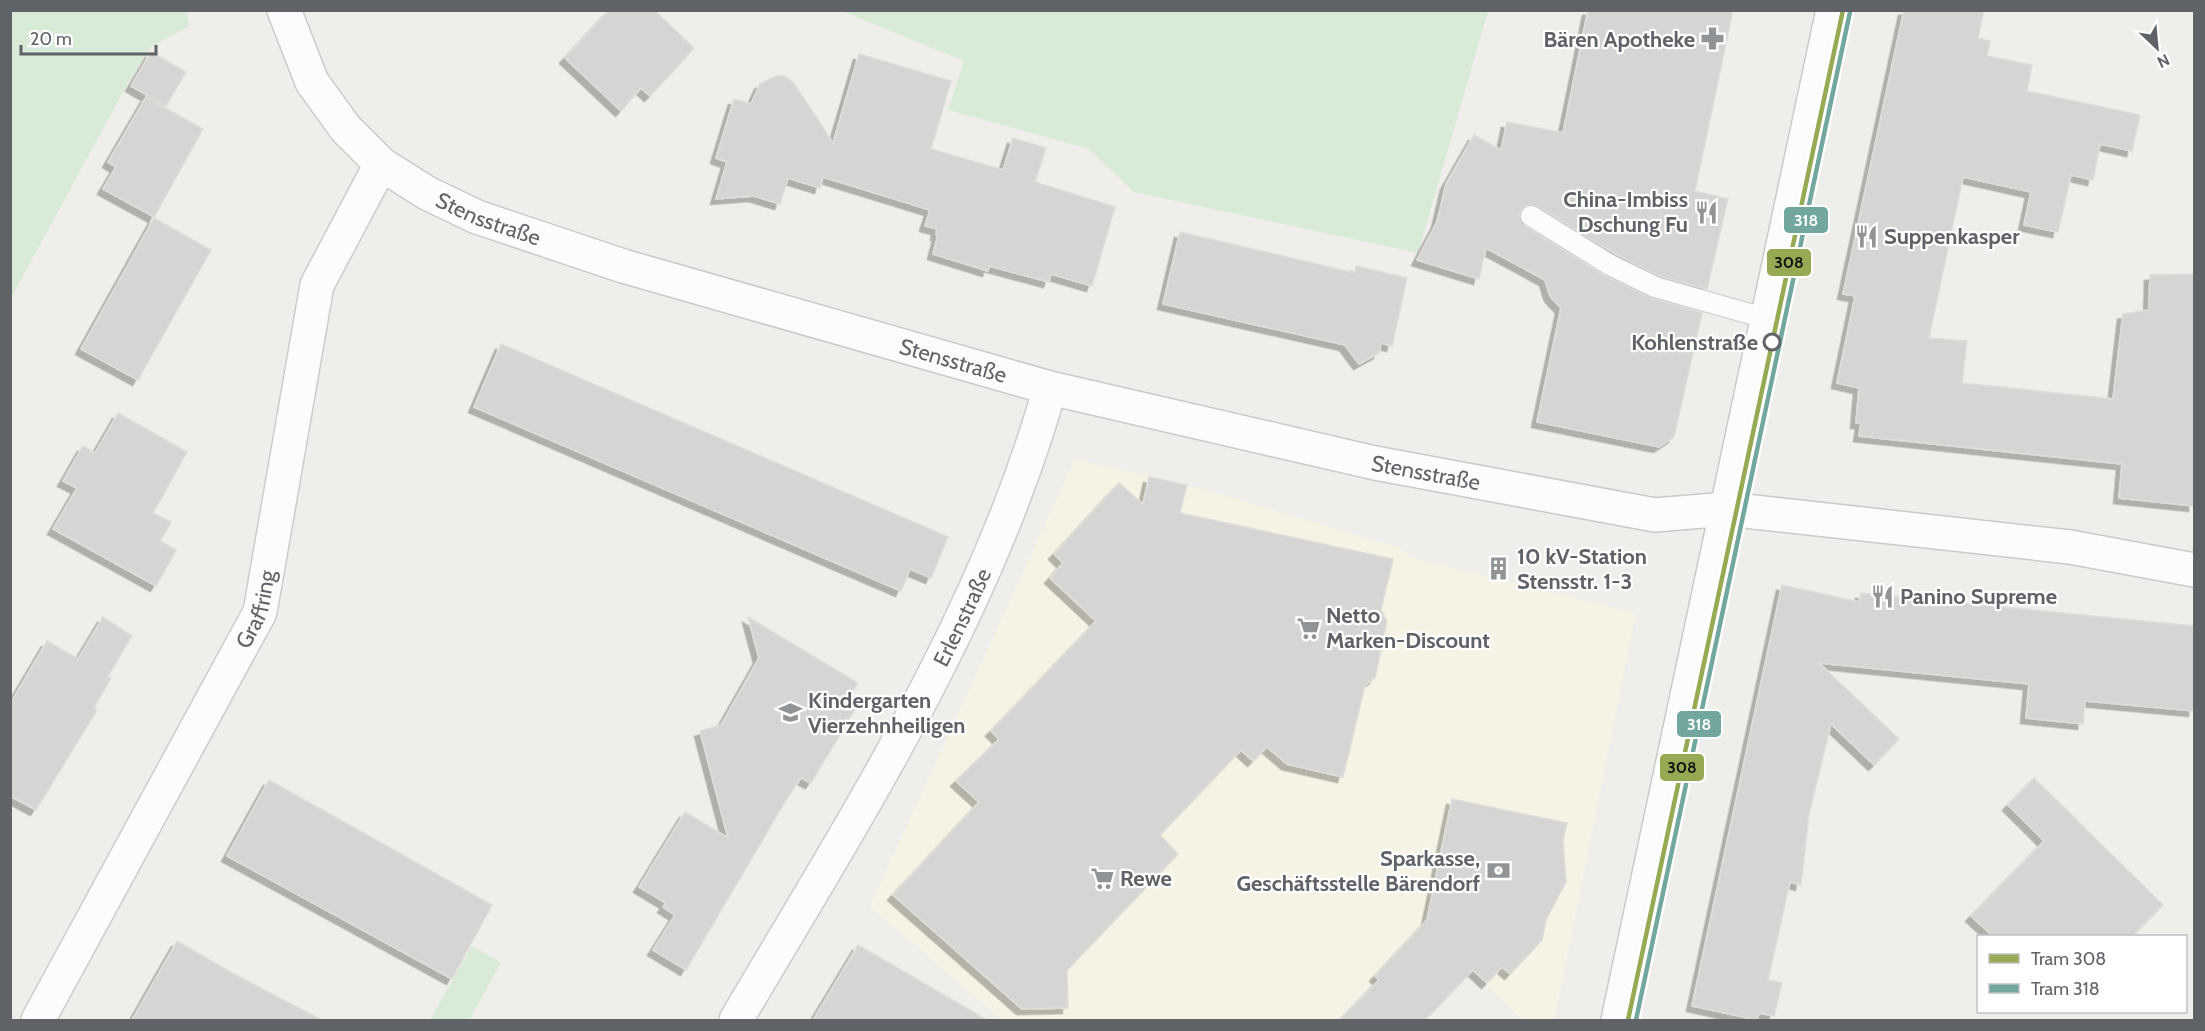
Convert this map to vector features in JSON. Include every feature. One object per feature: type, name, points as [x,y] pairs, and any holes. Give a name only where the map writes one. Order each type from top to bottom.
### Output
[{"type":"street","name":"Stensstraße","points":[[284,10],[312,82],[346,129],[381,164],[427,193],[477,217],[551,243],[634,269],[1050,388],[1375,463],[1655,515],[1727,509]]},
{"type":"street","points":[[1618,1020],[1833,10]]},
{"type":"street","name":"Graffring","points":[[38,1020],[260,612],[317,285],[381,164]]},
{"type":"street","name":"Erlenstraße","points":[[736,1020],[922,701],[991,556],[1034,446],[1050,388]]},
{"type":"street","points":[[1727,509],[2070,547],[2194,570]]},
{"type":"lane","points":[[1531,216],[1610,265],[1655,287],[1768,319]]},
{"type":"shaded area","points":[[1075,459],[1196,487],[1403,549],[1411,558],[1636,613],[1554,1020],[1523,1020],[1426,926],[1337,1020],[1002,1020],[870,906]]},
{"type":"green space","points":[[11,10],[187,11],[189,26],[151,47],[129,81],[11,298]]},
{"type":"green space","points":[[842,11],[1488,11],[1418,253],[1134,192],[1089,149],[948,110],[964,61]]},
{"type":"green space","points":[[472,946],[501,963],[469,1020],[430,1020]]},
{"type":"building","points":[[609,10],[654,10],[694,48],[650,96],[641,88],[621,111],[565,58]]},
{"type":"building","points":[[1588,10],[1733,10],[1695,191],[1728,199],[1707,289],[1659,276],[1616,254],[1537,206],[1526,205],[1519,215],[1525,226],[1605,276],[1652,298],[1702,313],[1674,437],[1659,447],[1537,422],[1561,308],[1550,296],[1545,280],[1486,248],[1479,279],[1417,260],[1437,222],[1446,184],[1474,135],[1501,150],[1507,122],[1563,133]]},
{"type":"building","points":[[1904,10],[1984,10],[1978,38],[1990,41],[1987,56],[2032,65],[2027,91],[2140,115],[2132,151],[2100,144],[2093,180],[2071,175],[2058,232],[2024,225],[2031,192],[1963,177],[1929,338],[1967,341],[1962,383],[2113,399],[2123,314],[2149,310],[2150,275],[2194,274],[2194,506],[2119,498],[2122,464],[1859,436],[1861,423],[1856,423],[1859,388],[1837,383],[1855,296],[1843,294]]},
{"type":"building","points":[[151,52],[186,72],[166,106],[131,86]]},
{"type":"building","points":[[859,54],[951,81],[931,149],[1003,170],[1013,138],[1046,148],[1035,182],[1115,207],[1092,286],[1051,274],[1049,282],[989,266],[988,271],[933,254],[938,235],[936,235],[937,229],[925,226],[930,210],[823,177],[820,188],[788,178],[780,204],[754,196],[716,199],[727,162],[716,158],[734,99],[751,104],[760,84],[776,76],[785,76],[793,82],[833,143]]},
{"type":"building","points":[[146,97],[203,129],[154,217],[103,189],[116,167],[108,162]]},
{"type":"building","points":[[154,218],[211,250],[138,380],[81,349]]},
{"type":"building","points":[[1180,232],[1355,273],[1356,266],[1407,278],[1392,346],[1381,343],[1379,353],[1359,364],[1345,345],[1163,304]]},
{"type":"building","points":[[501,344],[948,537],[931,578],[910,569],[901,591],[474,407]]},
{"type":"building","points":[[118,413],[187,452],[153,513],[171,522],[160,541],[176,550],[156,586],[53,529],[77,488],[63,481],[83,446],[95,453]]},
{"type":"building","points":[[1149,477],[1187,485],[1180,513],[1393,559],[1381,610],[1387,621],[1375,678],[1365,685],[1343,777],[1287,764],[1267,747],[1253,761],[1241,750],[1160,835],[1178,854],[1067,970],[1068,1008],[1022,1009],[893,895],[979,802],[956,781],[999,739],[991,731],[1096,621],[1050,578],[1063,563],[1054,554],[1119,483],[1143,504]]},
{"type":"building","points":[[1782,585],[1859,602],[1861,593],[2194,626],[2194,711],[2085,701],[2083,724],[2026,718],[2029,684],[1819,663],[1899,739],[1874,765],[1831,724],[1809,814],[1801,885],[1790,882],[1768,980],[1782,983],[1774,1016],[1759,1013],[1757,1020],[1692,1006]]},
{"type":"building","points":[[103,617],[132,636],[108,676],[111,678],[94,708],[97,710],[36,810],[10,796],[10,704],[47,641],[78,659]]},
{"type":"building","points":[[748,617],[858,683],[850,695],[860,701],[811,783],[801,778],[786,800],[686,970],[653,950],[675,915],[663,907],[666,903],[639,887],[685,812],[728,838],[700,731],[721,725],[759,658]]},
{"type":"building","points":[[2034,778],[2163,905],[2133,935],[1992,935],[1971,916],[2044,841],[2008,805]]},
{"type":"building","points":[[269,780],[492,905],[452,979],[227,856]]},
{"type":"building","points":[[1452,799],[1567,823],[1563,840],[1566,882],[1546,920],[1542,940],[1510,974],[1502,967],[1487,983],[1473,970],[1425,1020],[1340,1020],[1379,980],[1375,976],[1427,920]]},
{"type":"building","points":[[177,941],[230,972],[322,1020],[132,1020]]},
{"type":"building","points":[[858,945],[987,1020],[813,1020]]},
{"type":"tram line","name":"308","points":[[1628,1020],[1843,10]]},
{"type":"tram line","name":"318","points":[[1636,1020],[1850,12]]},
{"type":"place","name":"Bären Apotheke","points":[[1713,39]]},
{"type":"place","name":"China-Imbiss Dschung Fu","points":[[1706,212]]},
{"type":"place","name":"Suppenkasper","points":[[1866,236]]},
{"type":"place","name":"Kohlenstraße","points":[[1772,342]]},
{"type":"place","name":"10 kV-Station Stensstr. 1-3","points":[[1499,569]]},
{"type":"place","name":"Panino Supreme","points":[[1882,596]]},
{"type":"place","name":"Netto Marken-Discount","points":[[1308,628]]},
{"type":"place","name":"Kindergarten Vierzehnheiligen","points":[[790,713]]},
{"type":"place","name":"Sparkasse, Geschäftsstelle Bärendorf","points":[[1498,871]]},
{"type":"place","name":"Rewe","points":[[1102,878]]}]
